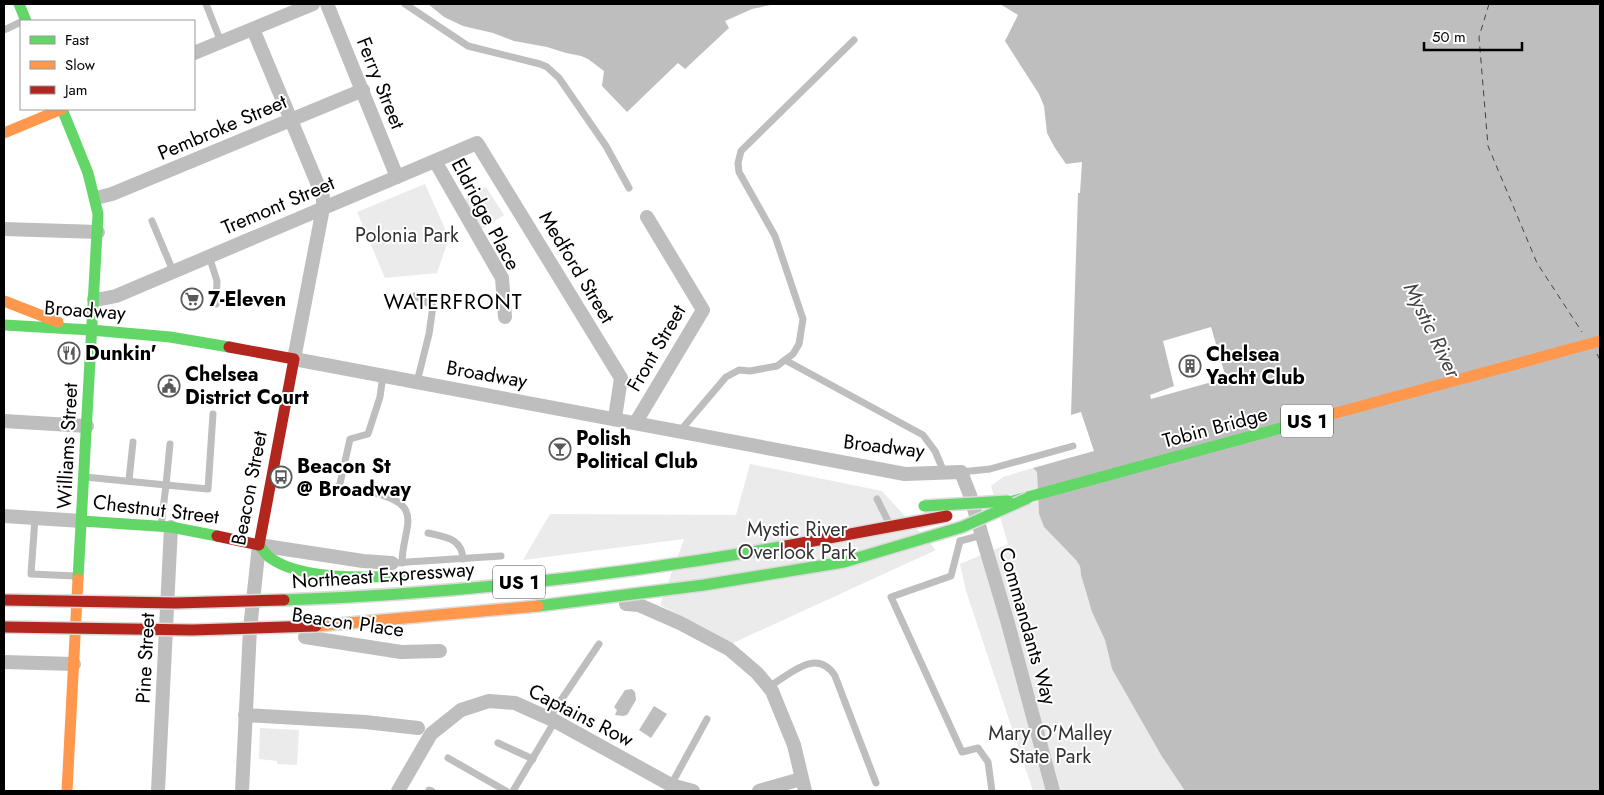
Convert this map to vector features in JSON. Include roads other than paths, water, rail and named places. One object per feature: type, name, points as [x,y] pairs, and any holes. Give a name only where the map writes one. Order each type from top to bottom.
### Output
[{"type":"main road","points":[[19,4],[24,20]]},
{"type":"main road","points":[[4,133],[60,110]]},
{"type":"main road","name":"Williams Street","points":[[62,110],[89,175],[96,198],[98,232],[67,791]]},
{"type":"main road","points":[[4,301],[56,321],[92,330]]},
{"type":"main road","name":"Broadway","points":[[4,325],[92,330],[188,340],[294,359]]},
{"type":"main road","name":"Tobin Bridge","points":[[1028,498],[1600,341]]},
{"type":"main road","name":"Tobin Bridge","points":[[1013,501],[1600,341]]},
{"type":"main road","name":"Beacon Street","points":[[259,544],[294,359]]},
{"type":"main road","points":[[4,627],[184,630],[332,626],[502,611],[627,596],[844,562],[962,527],[1028,498]]},
{"type":"main road","name":"Northeast Expressway","points":[[4,600],[196,603],[374,595],[465,588],[636,569],[785,547],[932,520],[1028,498]]},
{"type":"main road","points":[[912,508],[950,503],[1013,501]]},
{"type":"main road","name":"Northeast Expressway","points":[[4,600],[196,603],[292,601],[438,591],[623,571],[764,550],[889,528],[1013,501]]},
{"type":"main road","points":[[874,515],[893,512]]},
{"type":"main road","name":"Chestnut Street","points":[[82,520],[166,527],[259,544]]},
{"type":"main road","points":[[259,544],[266,555],[274,561],[312,572],[349,577],[404,576]]},
{"type":"street","points":[[195,53],[313,4]]},
{"type":"street","name":"Ferry Street","points":[[327,4],[397,177]]},
{"type":"street","name":"Beacon Street","points":[[253,29],[322,197],[323,208],[294,359]]},
{"type":"street","name":"Pembroke Street","points":[[96,198],[112,194],[363,90]]},
{"type":"street","name":"Tremont Street","points":[[94,299],[116,296],[477,143]]},
{"type":"street","name":"Medford Street","points":[[477,143],[621,378],[615,418]]},
{"type":"street","name":"Eldridge Place","points":[[435,161],[502,278],[505,317]]},
{"type":"street","name":"Front Street","points":[[636,422],[703,310],[647,217]]},
{"type":"street","points":[[4,229],[98,232]]},
{"type":"street","name":"Broadway","points":[[294,359],[905,474],[961,472]]},
{"type":"street","points":[[4,421],[87,426]]},
{"type":"street","name":"Commandants Way","points":[[961,472],[970,495],[1007,620],[1053,791]]},
{"type":"street","name":"Chestnut Street","points":[[4,516],[82,520]]},
{"type":"street","name":"Pine Street","points":[[158,791],[166,527]]},
{"type":"street","name":"Beacon Street","points":[[242,791],[250,629],[259,544]]},
{"type":"street","name":"Chestnut Street","points":[[259,544],[363,561],[397,563]]},
{"type":"street","points":[[252,611],[558,599],[639,605],[680,622],[729,649],[757,673],[772,691],[794,745],[803,785],[759,791]]},
{"type":"street","name":"Beacon Place","points":[[250,629],[401,652],[440,651]]},
{"type":"street","points":[[4,662],[74,664]]},
{"type":"street","name":"Captains Row","points":[[398,791],[431,734],[461,710],[489,701],[515,703],[552,719],[671,785],[693,791]]},
{"type":"street","points":[[245,715],[365,722],[418,728]]},
{"type":"lane","points":[[206,4],[220,42]]},
{"type":"lane","points":[[405,4],[468,46],[540,64],[554,72],[606,146],[629,188]]},
{"type":"lane","points":[[4,30],[20,23]]},
{"type":"lane","points":[[680,431],[726,377],[739,370],[750,371],[776,366],[793,354],[799,344],[803,319],[774,236],[739,172],[738,163],[741,151],[854,40]]},
{"type":"lane","points":[[152,221],[174,271]]},
{"type":"lane","points":[[209,256],[216,281],[216,304]]},
{"type":"lane","points":[[415,296],[433,306],[429,334],[417,382]]},
{"type":"lane","points":[[785,360],[923,435],[935,451],[944,472]]},
{"type":"lane","points":[[339,488],[350,439],[368,434],[380,397],[384,376]]},
{"type":"lane","points":[[84,476],[208,489],[213,414]]},
{"type":"lane","points":[[130,480],[133,442]]},
{"type":"lane","points":[[166,527],[166,485],[170,444]]},
{"type":"lane","points":[[961,472],[990,469],[1073,446]]},
{"type":"lane","points":[[374,493],[393,498],[401,505],[408,518],[409,526],[397,563],[500,556]]},
{"type":"lane","points":[[877,499],[893,530],[900,534]]},
{"type":"lane","points":[[34,518],[31,574],[79,576]]},
{"type":"lane","points":[[428,533],[450,538],[457,542],[462,549],[463,559]]},
{"type":"lane","points":[[982,535],[956,542],[951,576],[890,597],[962,752],[978,748],[988,762],[992,791]]},
{"type":"lane","points":[[907,538],[922,545]]},
{"type":"lane","points":[[513,791],[552,719],[598,644]]},
{"type":"lane","points":[[769,687],[807,664],[819,662],[830,667],[876,783]]},
{"type":"lane","points":[[671,785],[707,719]]},
{"type":"lane","points":[[498,743],[532,759]]},
{"type":"lane","points":[[448,758],[506,791]]},
{"type":"water","points":[[428,4],[775,4],[752,9],[725,21],[729,28],[685,69],[678,63],[627,112],[602,86],[604,71],[588,59],[463,26],[444,17]]},
{"type":"water","name":"Mystic River","points":[[1000,4],[1600,4],[1600,791],[1185,791],[1161,755],[1112,669],[1105,640],[1092,612],[1080,566],[1044,527],[1039,514],[1037,472],[1033,468],[1094,451],[1081,412],[1071,415],[1078,193],[1080,193],[1082,162],[1066,164],[1047,133],[1044,106],[1039,94],[1005,41],[1018,15]]},
{"type":"water","points":[[632,689],[635,692],[636,700],[627,715],[615,715],[617,710],[614,707],[625,690]]},
{"type":"water","points":[[654,706],[667,714],[651,738],[639,730]]},
{"type":"place","name":"7-Eleven","points":[[192,299]]},
{"type":"place","name":"Dunkin'","points":[[69,353]]},
{"type":"place","name":"Chelsea Yacht Club","points":[[1190,366]]},
{"type":"place","name":"Chelsea District Court","points":[[169,386]]},
{"type":"place","name":"Polish Political Club","points":[[560,449]]},
{"type":"place","name":"Beacon St @ Broadway","points":[[281,477]]},
{"type":"district","name":"WATERFRONT","points":[[453,302]]},
{"type":"park label","name":"Polonia Park","points":[[407,235]]},
{"type":"park label","name":"Mystic River Overlook Park","points":[[797,540]]},
{"type":"park label","name":"Mary O'Malley State Park","points":[[1050,744]]}]
